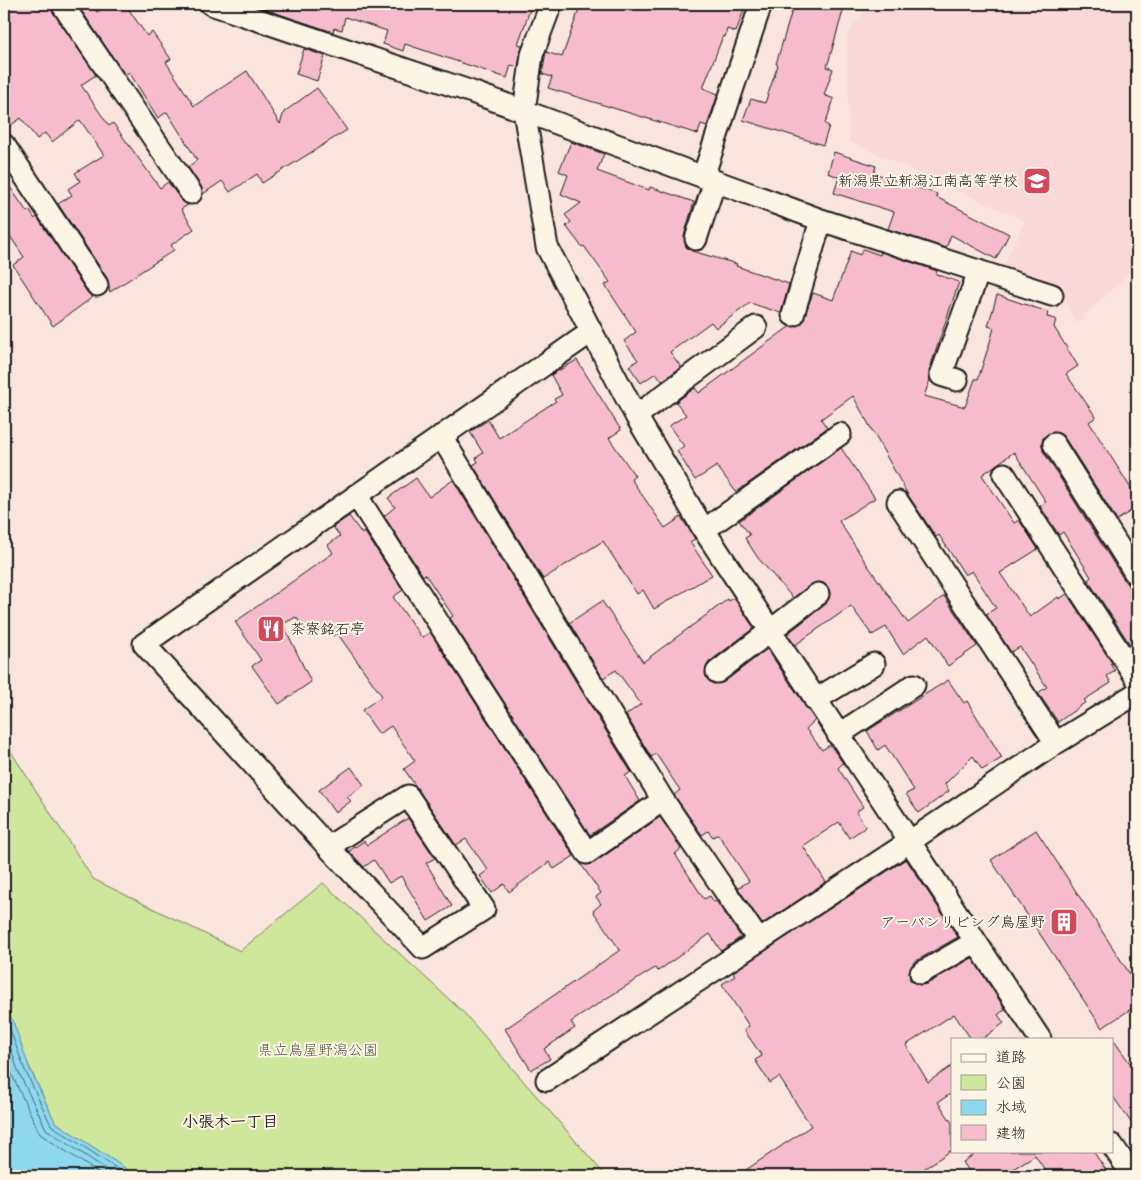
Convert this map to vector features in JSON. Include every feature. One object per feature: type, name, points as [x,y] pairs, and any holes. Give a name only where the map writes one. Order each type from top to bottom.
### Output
[{"type":"street","points":[[62,4],[191,193]]},
{"type":"street","points":[[211,4],[524,111],[821,220],[1052,295]]},
{"type":"street","points":[[551,4],[532,55],[524,111],[548,247],[590,332],[636,416],[704,530],[1039,1038]]},
{"type":"street","points":[[696,239],[709,179],[761,4]]},
{"type":"street","points":[[4,145],[97,285]]},
{"type":"street","points":[[793,315],[821,220]]},
{"type":"street","points":[[957,380],[941,375],[979,271]]},
{"type":"street","points":[[636,416],[756,327]]},
{"type":"street","points":[[328,847],[408,796],[484,909],[423,948],[328,847],[144,644],[590,332]]},
{"type":"street","points":[[704,530],[840,434]]},
{"type":"street","points":[[441,436],[664,800],[759,940]]},
{"type":"street","points":[[1054,444],[1137,576]]},
{"type":"street","points":[[1004,474],[1137,679]]},
{"type":"street","points":[[356,495],[587,853],[664,800]]},
{"type":"street","points":[[898,502],[1056,743]]},
{"type":"street","points":[[717,672],[818,594]]},
{"type":"street","points":[[815,700],[874,664]]},
{"type":"street","points":[[838,735],[914,685]]},
{"type":"street","points":[[547,1080],[1056,743],[1137,693]]},
{"type":"street","points":[[921,973],[975,942]]},
{"type":"street","points":[[1114,1148],[1134,1176]]},
{"type":"shaded area","name":"新潟県立新潟江南高等学校","points":[[870,4],[1137,4],[1137,266],[1076,323],[1058,286],[1003,267],[1025,221],[849,141],[847,35]]},
{"type":"green space","name":"県立鳥屋野潟公園","points":[[4,741],[93,879],[240,951],[323,883],[465,1014],[606,1176],[137,1176],[55,1122],[4,1012]]},
{"type":"water","points":[[4,1002],[29,1067],[55,1122],[137,1176],[4,1176]]},
{"type":"building","points":[[4,4],[50,4],[52,11],[96,75],[81,85],[109,126],[113,123],[160,188],[168,182],[181,200],[188,205],[181,209],[194,229],[171,245],[174,250],[110,292],[107,278],[58,204],[72,195],[68,189],[80,181],[75,173],[104,155],[80,120],[52,142],[45,133],[37,139],[21,118],[4,130]]},
{"type":"building","points":[[77,4],[91,4],[97,12],[110,4],[125,4],[147,36],[152,32],[171,59],[166,62],[194,106],[247,71],[280,124],[284,112],[317,88],[347,130],[262,183],[257,174],[230,192],[222,181],[203,194],[201,186],[188,167],[197,160],[167,112],[158,118],[129,72],[125,75]]},
{"type":"building","points":[[256,4],[532,4],[518,44],[522,45],[518,67],[511,65],[507,78],[405,44],[403,51],[383,44],[387,31],[345,17],[342,30],[334,28],[333,32],[255,6]]},
{"type":"building","points":[[581,4],[746,4],[736,32],[727,29],[725,37],[723,36],[703,88],[718,94],[707,126],[701,124],[698,134],[548,88],[552,77],[542,74],[546,52],[562,57]]},
{"type":"building","points":[[794,4],[845,4],[827,67],[833,69],[824,95],[834,99],[825,124],[829,126],[823,145],[743,120],[751,99],[765,103],[778,65],[776,64]]},
{"type":"building","points":[[304,49],[325,56],[317,81],[296,74]]},
{"type":"building","points":[[571,142],[604,154],[597,171],[649,190],[650,187],[694,202],[684,236],[686,247],[692,251],[737,264],[736,266],[789,284],[781,313],[750,303],[716,328],[711,322],[670,352],[681,367],[662,381],[656,373],[641,383],[629,366],[638,360],[624,341],[636,332],[605,285],[610,282],[584,246],[582,247],[566,226],[571,222],[565,215],[581,203],[561,194],[568,175],[559,171]]},
{"type":"building","points":[[834,152],[876,166],[874,173],[937,194],[936,197],[1009,234],[996,259],[951,235],[946,248],[888,229],[894,212],[834,193],[839,177],[828,173]]},
{"type":"building","points":[[4,178],[27,212],[29,210],[35,219],[37,217],[87,292],[93,297],[53,326],[13,265],[24,257],[4,227]]},
{"type":"building","points":[[863,249],[880,255],[881,252],[937,271],[936,274],[959,282],[929,371],[930,380],[924,396],[965,407],[975,379],[978,379],[994,328],[988,326],[997,295],[1048,312],[1047,317],[1056,319],[1054,327],[1078,366],[1066,374],[1096,417],[1089,422],[1137,498],[1137,507],[1117,520],[1064,437],[1054,432],[1043,438],[1043,451],[1126,583],[1137,596],[1137,646],[1133,649],[1088,580],[1091,577],[1063,532],[1059,535],[1040,506],[1046,502],[1014,452],[982,475],[1014,523],[1019,520],[1038,549],[1000,573],[1030,617],[1058,597],[1059,599],[1067,594],[1112,663],[1110,664],[1115,671],[1107,676],[1111,683],[1084,700],[1086,702],[1058,722],[1038,693],[1047,687],[1020,647],[1011,652],[986,614],[996,608],[972,571],[965,575],[939,535],[936,537],[908,495],[853,396],[821,419],[827,428],[736,492],[717,466],[695,480],[677,451],[684,446],[669,426],[686,415],[676,402],[695,388],[699,393],[789,327],[801,324],[813,293],[833,300],[851,251],[860,255]]},
{"type":"building","points":[[577,360],[621,430],[609,438],[635,476],[631,479],[665,528],[681,517],[695,539],[690,542],[712,575],[654,609],[643,590],[637,594],[603,541],[543,579],[473,465],[478,462],[476,458],[483,453],[470,432],[488,420],[499,438],[556,401],[554,399],[562,395],[551,375]]},
{"type":"building","points":[[841,448],[875,498],[839,521],[864,560],[908,623],[944,596],[977,646],[948,666],[928,635],[903,654],[886,627],[872,635],[851,606],[795,645],[787,634],[826,604],[830,593],[828,587],[823,583],[816,582],[793,598],[758,558],[745,538],[750,535],[739,521]]},
{"type":"building","points":[[416,478],[429,497],[453,480],[631,772],[625,776],[640,801],[590,835],[450,618],[453,616],[425,574],[423,576],[384,516],[395,507],[388,498]]},
{"type":"building","points":[[349,516],[362,534],[364,531],[403,590],[393,597],[422,638],[430,632],[574,856],[554,869],[549,862],[509,892],[504,884],[492,893],[480,876],[488,870],[466,839],[456,845],[404,769],[415,761],[391,726],[379,734],[362,710],[382,696],[337,633],[333,636],[326,626],[310,637],[296,617],[283,624],[311,682],[279,704],[252,666],[261,660],[235,622],[333,553],[328,545],[340,536],[333,527]]},
{"type":"building","points":[[734,598],[754,628],[709,662],[705,673],[707,679],[713,684],[724,682],[767,649],[815,720],[806,729],[822,750],[830,745],[843,763],[838,768],[863,807],[856,812],[866,827],[849,838],[839,822],[803,846],[826,882],[762,924],[738,888],[749,881],[718,834],[713,837],[708,831],[702,835],[674,795],[680,790],[656,754],[651,757],[626,715],[641,704],[616,670],[603,678],[569,623],[602,601],[643,662],[728,599],[729,601]]},
{"type":"building","points":[[948,680],[964,703],[967,701],[1002,758],[982,770],[973,756],[945,784],[949,791],[919,813],[906,794],[914,790],[885,745],[878,750],[867,731]]},
{"type":"building","points":[[351,767],[364,785],[347,797],[351,801],[335,813],[319,790]]},
{"type":"building","points":[[660,817],[681,849],[675,854],[704,899],[710,896],[714,902],[716,901],[741,937],[721,951],[710,934],[658,971],[655,968],[607,998],[571,1022],[575,1028],[544,1049],[550,1059],[531,1070],[505,1029],[620,950],[593,911],[601,904],[596,897],[601,893],[580,863],[587,865],[594,863]]},
{"type":"building","points":[[408,818],[435,858],[426,863],[452,906],[428,921],[401,876],[389,883],[374,860],[364,867],[349,851],[364,841],[367,845]]},
{"type":"building","name":"アーバンリビング鳥屋野","points":[[1036,830],[1137,985],[1137,1005],[1102,1028],[991,860]]},
{"type":"building","points":[[906,859],[958,937],[914,962],[909,972],[910,980],[920,985],[927,984],[972,958],[1005,1009],[998,1015],[1004,1023],[983,1038],[970,1038],[954,1014],[906,1045],[928,1082],[951,1067],[951,1094],[938,1102],[951,1122],[951,1151],[913,1176],[737,1176],[811,1126],[779,1077],[770,1083],[755,1060],[762,1056],[744,1030],[749,1026],[722,984],[735,976],[733,972]]},
{"type":"building","points":[[1114,1041],[1137,1073],[1137,1131],[1114,1098]]},
{"type":"building","points":[[978,1152],[1094,1152],[1110,1176],[1049,1176],[1035,1155],[1002,1176],[972,1176],[963,1162]]},
{"type":"place","name":"新潟県立新潟江南高等学校","points":[[1037,181]]},
{"type":"place","name":"茶寮銘石亭","points":[[271,629]]},
{"type":"place","name":"アーバンリビング鳥屋野","points":[[1064,922]]},
{"type":"district","name":"小張木一丁目","points":[[230,1121]]}]
